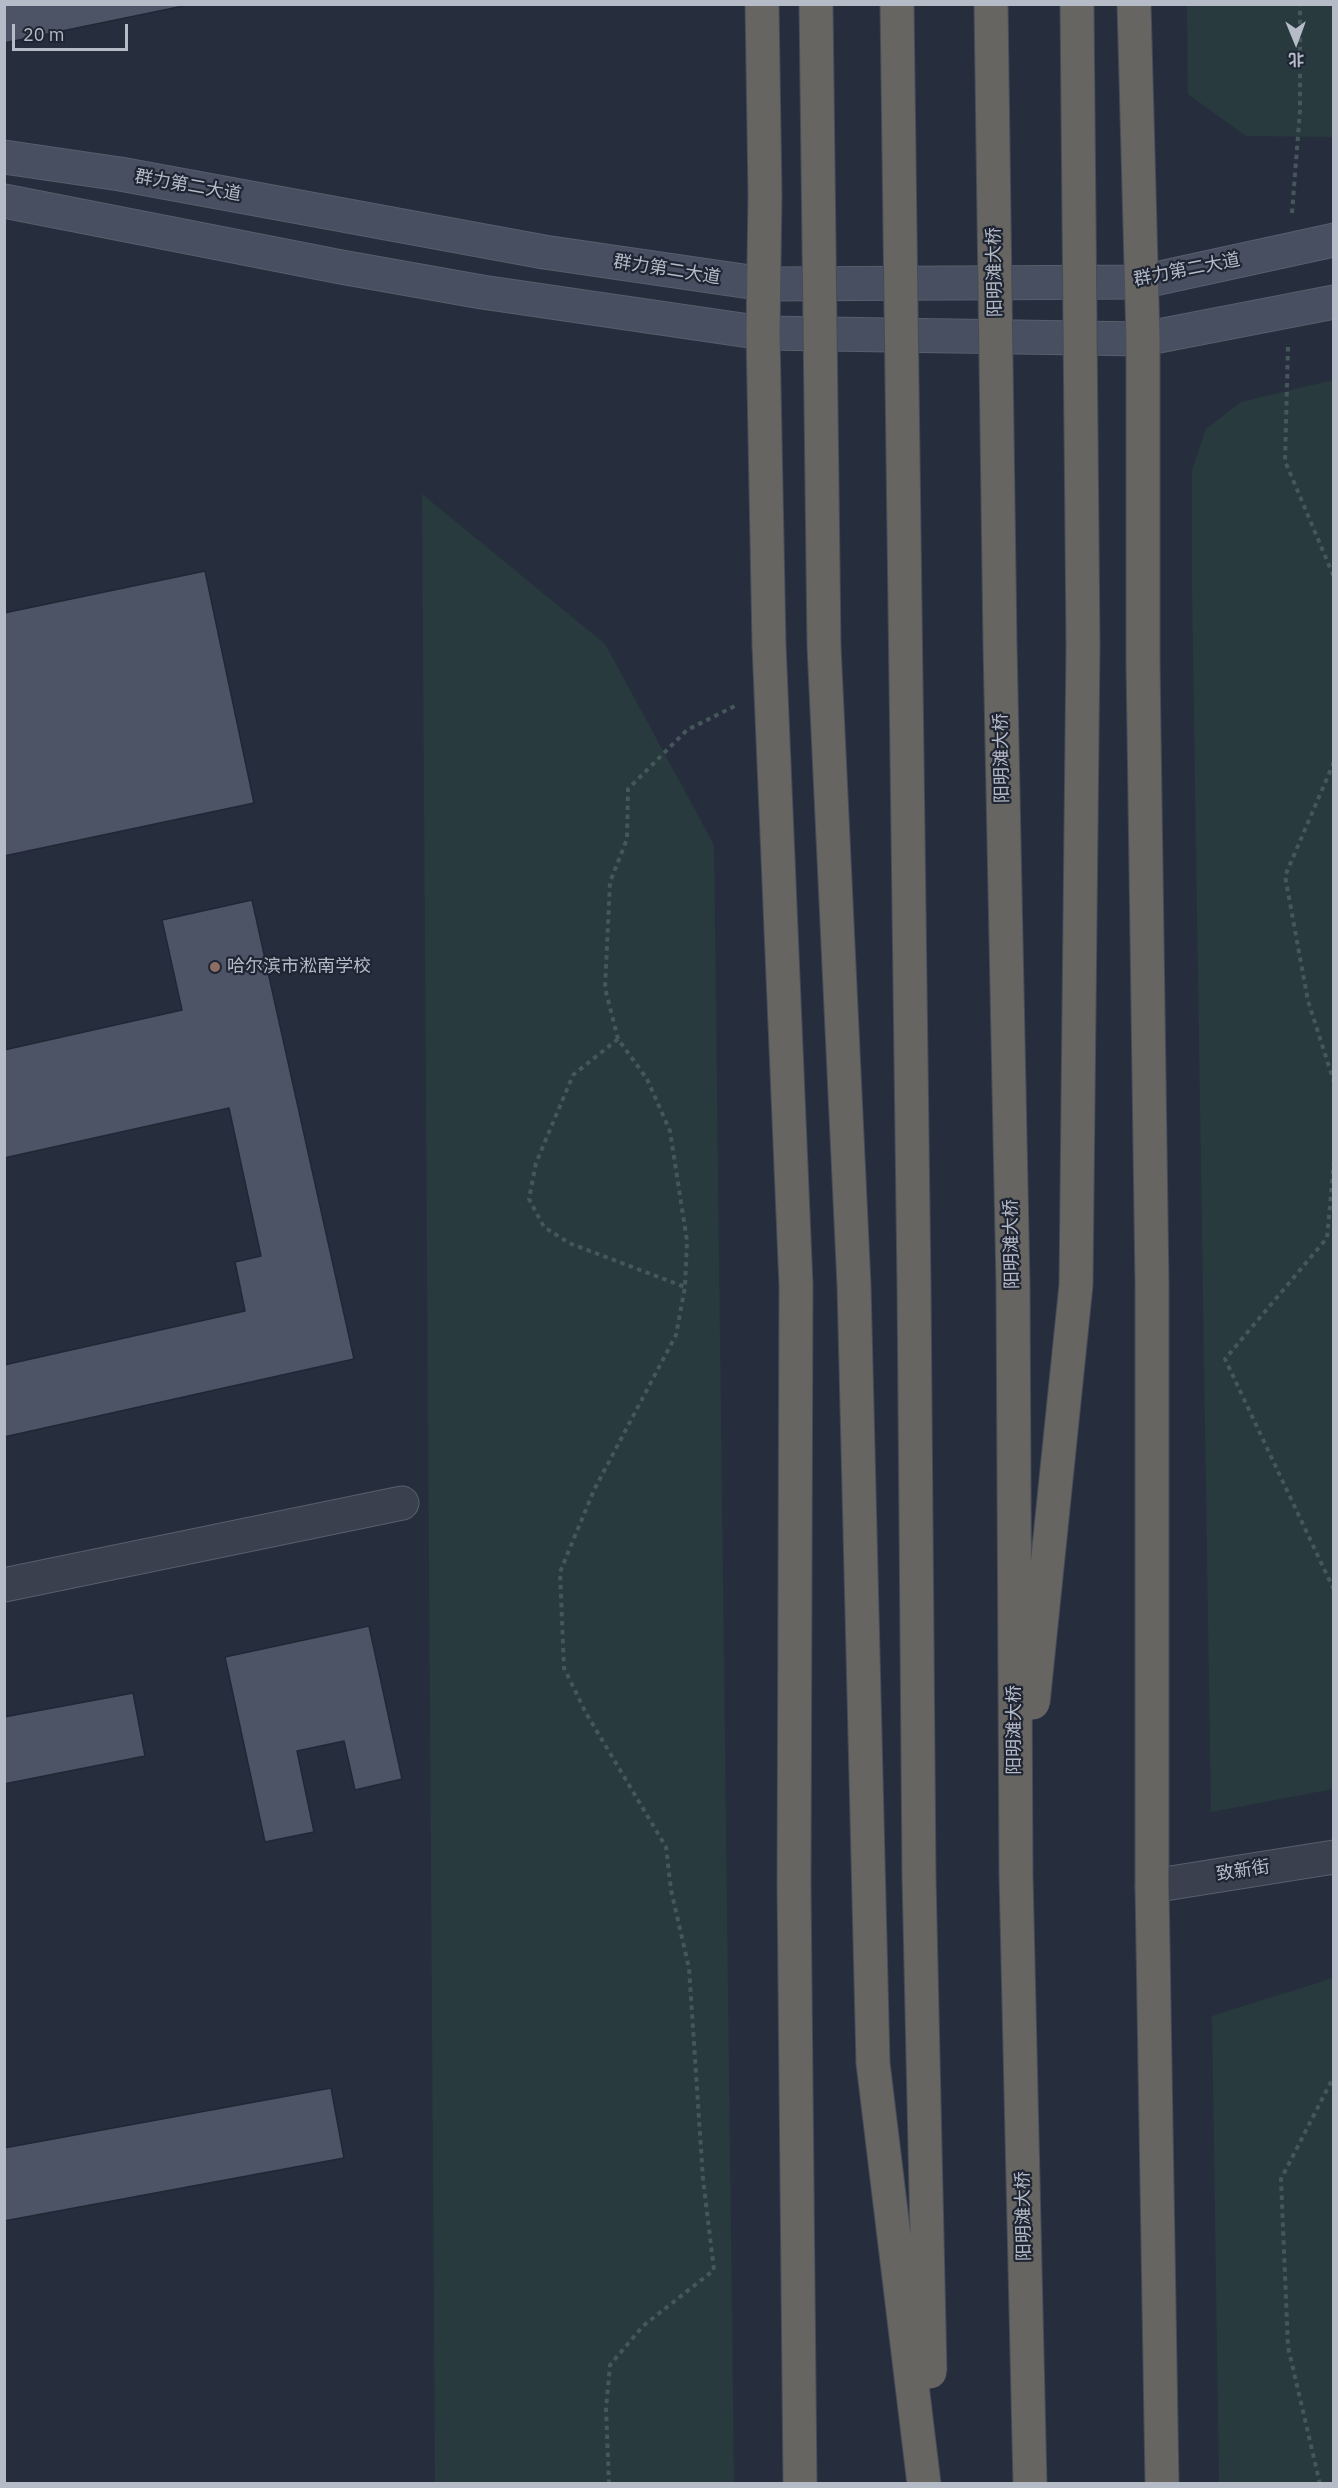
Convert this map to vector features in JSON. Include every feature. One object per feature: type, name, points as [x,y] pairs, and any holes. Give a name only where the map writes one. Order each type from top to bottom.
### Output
[{"type":"highway","points":[[762,4],[765,195],[763,333],[770,688],[796,1285],[794,1884],[800,2484]]},
{"type":"highway","points":[[816,4],[824,646],[854,1285],[873,2063],[924,2484]]},
{"type":"highway","points":[[897,4],[913,1154],[920,1887],[932,2484]]},
{"type":"highway","name":"阳明滩大桥","points":[[991,4],[1000,632],[1013,1273],[1016,1875],[1030,2484]]},
{"type":"highway","points":[[1016,1875],[1076,1284],[1083,645],[1077,4]]},
{"type":"highway","points":[[1134,4],[1143,339],[1143,662],[1152,1284],[1152,1875],[1162,2484]]},
{"type":"main road","name":"群力第二大道","points":[[4,157],[120,174],[544,252],[764,284],[1142,282],[1334,240]]},
{"type":"main road","points":[[4,201],[352,270],[482,292],[763,333],[1143,339],[1334,302]]},
{"type":"street","points":[[4,1585],[402,1503]]},
{"type":"street","name":"致新街","points":[[1152,1875],[1334,1837]]},
{"type":"street","name":"致新街","points":[[1152,1875],[1334,1857]]},
{"type":"path","points":[[609,2484],[606,2409],[610,2366],[643,2326],[714,2270],[703,2179],[689,1968],[671,1890],[666,1847],[586,1713],[564,1668],[560,1572],[594,1490],[676,1335],[685,1287],[687,1241],[670,1131],[647,1079],[618,1039],[605,988],[610,882],[627,839],[628,789],[687,730],[770,688]]},
{"type":"path","points":[[1334,762],[1285,876],[1308,1001],[1334,1082]]},
{"type":"path","points":[[618,1039],[573,1075],[536,1162],[529,1198],[544,1227],[568,1243],[685,1287]]},
{"type":"path","points":[[1334,1161],[1327,1238],[1225,1359],[1334,1590]]},
{"type":"path","points":[[1320,2484],[1288,2347],[1281,2180],[1334,2076]]},
{"type":"shaded area","points":[[1187,5],[1333,5],[1333,137],[1246,136],[1188,94]]},
{"type":"shaded area","points":[[1333,380],[1333,1789],[1211,1812],[1192,470],[1206,429],[1241,402]]},
{"type":"shaded area","points":[[422,494],[605,644],[714,845],[734,2483],[435,2483]]},
{"type":"shaded area","points":[[1333,1978],[1333,2483],[1219,2483],[1212,2016]]},
{"type":"building","points":[[4,4],[193,4],[4,43]]},
{"type":"building","points":[[205,571],[254,803],[4,856],[4,613]]},
{"type":"building","points":[[252,900],[354,1359],[4,1437],[4,1365],[245,1311],[235,1262],[261,1256],[229,1108],[4,1158],[4,1050],[182,1010],[162,920]]},
{"type":"building","points":[[369,1626],[402,1779],[355,1790],[344,1741],[297,1751],[314,1832],[265,1842],[225,1657]]},
{"type":"building","points":[[133,1693],[145,1756],[4,1784],[4,1717]]},
{"type":"building","points":[[331,2088],[344,2158],[4,2221],[4,2148]]},
{"type":"place","name":"哈尔滨市淞南学校","points":[[215,967]]}]
